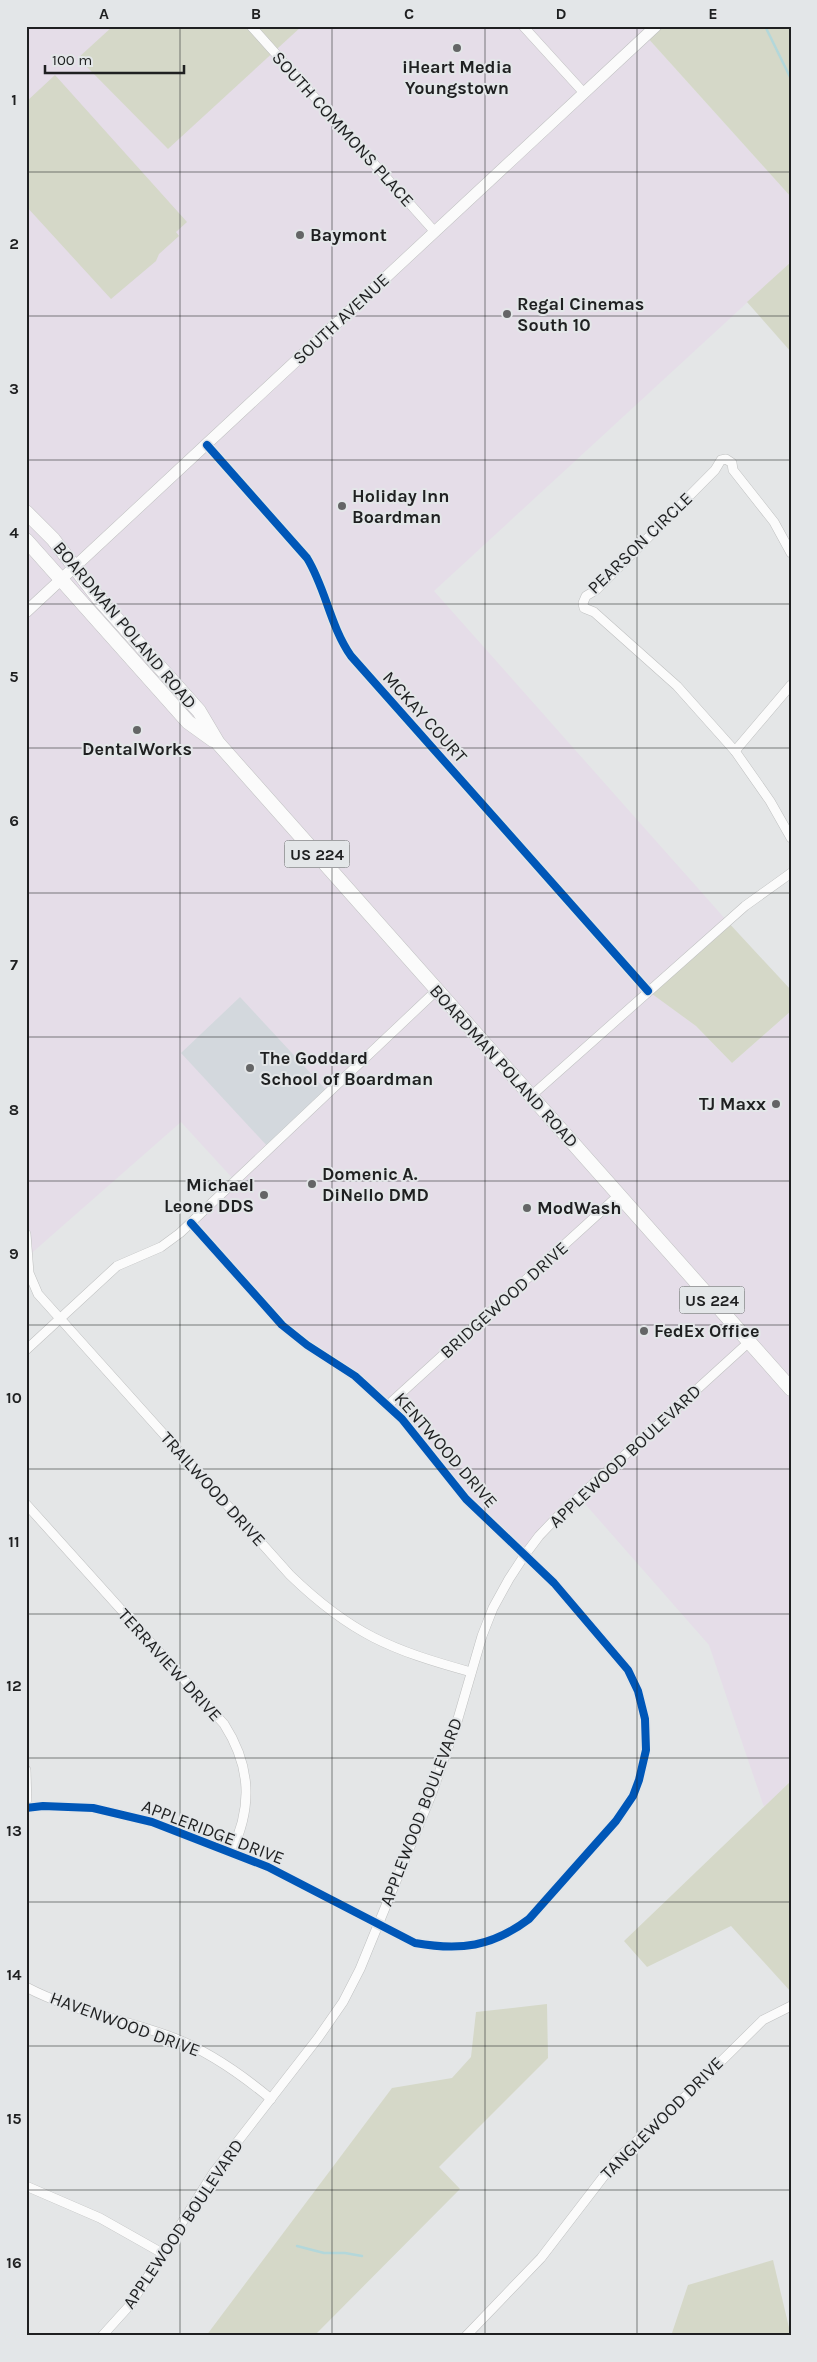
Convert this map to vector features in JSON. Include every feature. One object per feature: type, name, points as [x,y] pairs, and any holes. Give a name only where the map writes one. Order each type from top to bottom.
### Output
[{"type":"main road","name":"SOUTH AVENUE","points":[[26,612],[656,26]]},
{"type":"main road","name":"BOARDMAN POLAND ROAD","points":[[26,512],[53,539],[99,599],[199,711],[218,743],[791,1389]]},
{"type":"main road","name":"BOARDMAN POLAND ROAD","points":[[26,540],[188,722],[218,743]]},
{"type":"street","name":"SOUTH COMMONS PLACE","points":[[251,26],[435,232]]},
{"type":"street","points":[[523,26],[584,93]]},
{"type":"street","name":"MCKAY COURT","points":[[206,445],[307,558],[317,577],[334,625],[351,656],[648,991]]},
{"type":"street","name":"PEARSON CIRCLE","points":[[791,553],[768,514],[733,470],[732,463],[726,459],[721,460],[715,470],[596,590],[584,598],[584,608],[594,612],[677,686],[735,751],[770,801],[791,838]]},
{"type":"street","points":[[735,751],[791,685]]},
{"type":"street","points":[[531,1096],[744,906],[791,873]]},
{"type":"street","points":[[26,1350],[117,1266],[161,1247],[191,1223],[437,990]]},
{"type":"street","name":"BRIDGEWOOD DRIVE","points":[[388,1405],[619,1195]]},
{"type":"street","name":"KENTWOOD DRIVE","points":[[191,1223],[282,1325],[307,1345],[355,1376],[388,1405],[415,1434],[466,1499],[568,1599],[628,1670],[638,1691],[645,1719],[646,1750],[633,1796],[616,1821],[529,1919],[512,1932],[489,1942],[441,1948],[415,1943],[378,1925]]},
{"type":"street","name":"TRAILWOOD DRIVE","points":[[26,1234],[28,1265],[32,1282],[38,1294],[290,1576],[315,1600],[349,1625],[384,1644],[419,1658],[471,1672]]},
{"type":"street","name":"APPLEWOOD BOULEVARD","points":[[102,2336],[130,2305],[214,2172],[343,2002],[378,1925],[444,1762],[471,1672],[493,1608],[508,1579],[539,1536],[560,1514],[749,1342]]},
{"type":"street","name":"TERRAVIEW DRIVE","points":[[26,1504],[224,1724],[233,1738],[243,1761],[248,1792],[244,1822],[231,1852]]},
{"type":"street","points":[[26,1770],[27,1808]]},
{"type":"street","name":"APPLERIDGE DRIVE","points":[[27,1808],[70,1806],[117,1812],[152,1822],[231,1852],[290,1878],[378,1925]]},
{"type":"street","name":"HAVENWOOD DRIVE","points":[[26,1987],[73,2008],[158,2033],[191,2046],[231,2068],[270,2099]]},
{"type":"street","name":"TANGLEWOOD DRIVE","points":[[466,2336],[541,2258],[617,2159],[690,2092],[763,2020],[791,2006]]},
{"type":"street","points":[[26,2186],[100,2218],[162,2254]]},
{"type":"shaded area","points":[[26,26],[656,26],[646,36],[791,197],[791,262],[434,591],[727,921],[649,991],[696,1026],[732,1063],[791,1011],[791,1781],[764,1807],[709,1645],[579,1497],[524,1556],[494,1528],[376,1393],[307,1345],[191,1223],[235,1181],[181,1122],[26,1258]]},
{"type":"shaded area","name":"The Goddard School of Boardman","points":[[240,997],[328,1092],[270,1149],[181,1053]]},
{"type":"green space","points":[[113,26],[302,26],[168,149],[78,58]]},
{"type":"green space","points":[[656,26],[791,26],[791,197],[646,36]]},
{"type":"green space","points":[[55,75],[187,222],[176,232],[179,236],[159,254],[156,261],[111,299],[26,206],[26,102]]},
{"type":"green space","points":[[791,262],[791,352],[747,302]]},
{"type":"green space","points":[[727,921],[791,990],[791,1011],[732,1063],[696,1026],[648,991]]},
{"type":"green space","points":[[791,1781],[791,1850],[789,1851],[791,1992],[731,1926],[647,1967],[624,1941]]},
{"type":"green space","points":[[547,2004],[548,2058],[439,2167],[460,2189],[314,2336],[206,2336],[392,2088],[452,2078],[471,2057],[476,2012]]},
{"type":"green space","points":[[773,2260],[791,2336],[671,2336],[688,2285]]},
{"type":"waterway","points":[[765,26],[791,79]]},
{"type":"waterway","points":[[297,2246],[324,2253],[345,2253],[362,2256]]},
{"type":"cycle path","points":[[207,445],[307,558],[319,582],[338,632],[351,656],[648,991]]},
{"type":"cycle path","points":[[26,1808],[43,1806],[93,1808],[152,1822],[268,1867],[415,1943],[447,1947],[489,1941],[502,1936],[529,1919],[616,1821],[633,1796],[639,1780],[646,1750],[645,1719],[638,1691],[628,1670],[554,1583],[466,1499],[402,1419],[355,1376],[307,1345],[282,1325],[191,1223]]},
{"type":"place","name":"iHeart Media Youngstown","points":[[457,48]]},
{"type":"place","name":"Baymont","points":[[300,235]]},
{"type":"place","name":"Regal Cinemas South 10","points":[[507,314]]},
{"type":"place","name":"Holiday Inn Boardman","points":[[342,506]]},
{"type":"place","name":"DentalWorks","points":[[137,730]]},
{"type":"place","name":"The Goddard School of Boardman","points":[[250,1068]]},
{"type":"place","name":"TJ Maxx","points":[[776,1104]]},
{"type":"place","name":"Domenic A. DiNello DMD","points":[[312,1184]]},
{"type":"place","name":"Michael Leone DDS","points":[[264,1195]]},
{"type":"place","name":"ModWash","points":[[527,1208]]},
{"type":"place","name":"FedEx Office","points":[[644,1331]]}]
